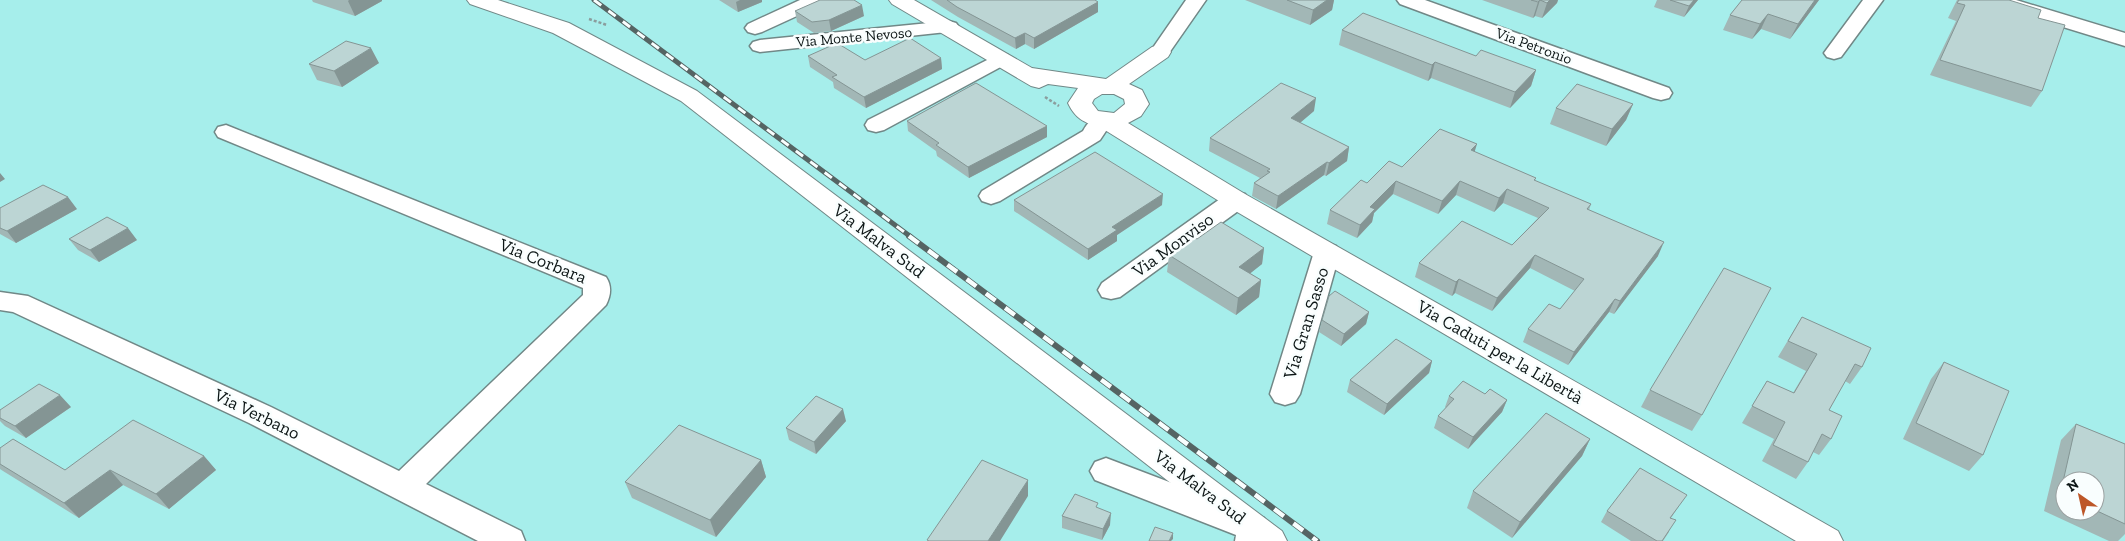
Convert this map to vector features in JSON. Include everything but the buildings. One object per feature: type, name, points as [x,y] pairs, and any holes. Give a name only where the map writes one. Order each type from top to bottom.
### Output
[{"type":"street","name":"Via Malva Sud","points":[[477,0],[561,28],[689,96],[1258,537]]},
{"type":"street","points":[[757,37],[816,0]]},
{"type":"street","points":[[899,0],[948,27],[1022,73],[1128,91],[1136,100],[1151,132],[1175,162]]},
{"type":"street","points":[[991,196],[1092,135],[1096,127],[1106,120],[1131,114],[1160,52],[1196,0]]},
{"type":"street","name":"Via Petronio","points":[[1407,0],[1661,93]]},
{"type":"street","points":[[1834,53],[1873,0]]},
{"type":"street","points":[[1995,0],[2125,40]]},
{"type":"street","name":"Via Monte Nevoso","points":[[757,37],[948,27]]},
{"type":"street","points":[[1080,103],[1086,92],[1107,87],[1160,52]]},
{"type":"street","points":[[876,125],[1000,60]]},
{"type":"street","name":"Via Caduti per la Libertà","points":[[1022,73],[1080,103],[1085,112],[1106,120],[1236,200],[1826,541]]},
{"type":"street","name":"Via Corbara","points":[[226,132],[597,283],[596,298],[403,487]]},
{"type":"street","name":"Via Monviso","points":[[1111,290],[1236,200]]},
{"type":"street","name":"Via Gran Sasso","points":[[1285,394],[1327,252]]},
{"type":"street","name":"Via Verbano","points":[[0,302],[18,303],[260,415],[509,541]]},
{"type":"street","name":"Via Malva Sud","points":[[1106,471],[1258,537]]},
{"type":"shaded area","points":[[0,0],[2125,0],[2125,541],[0,541]]},
{"type":"railway","points":[[594,0],[911,237]]},
{"type":"railway","points":[[909,236],[1317,541]]}]
